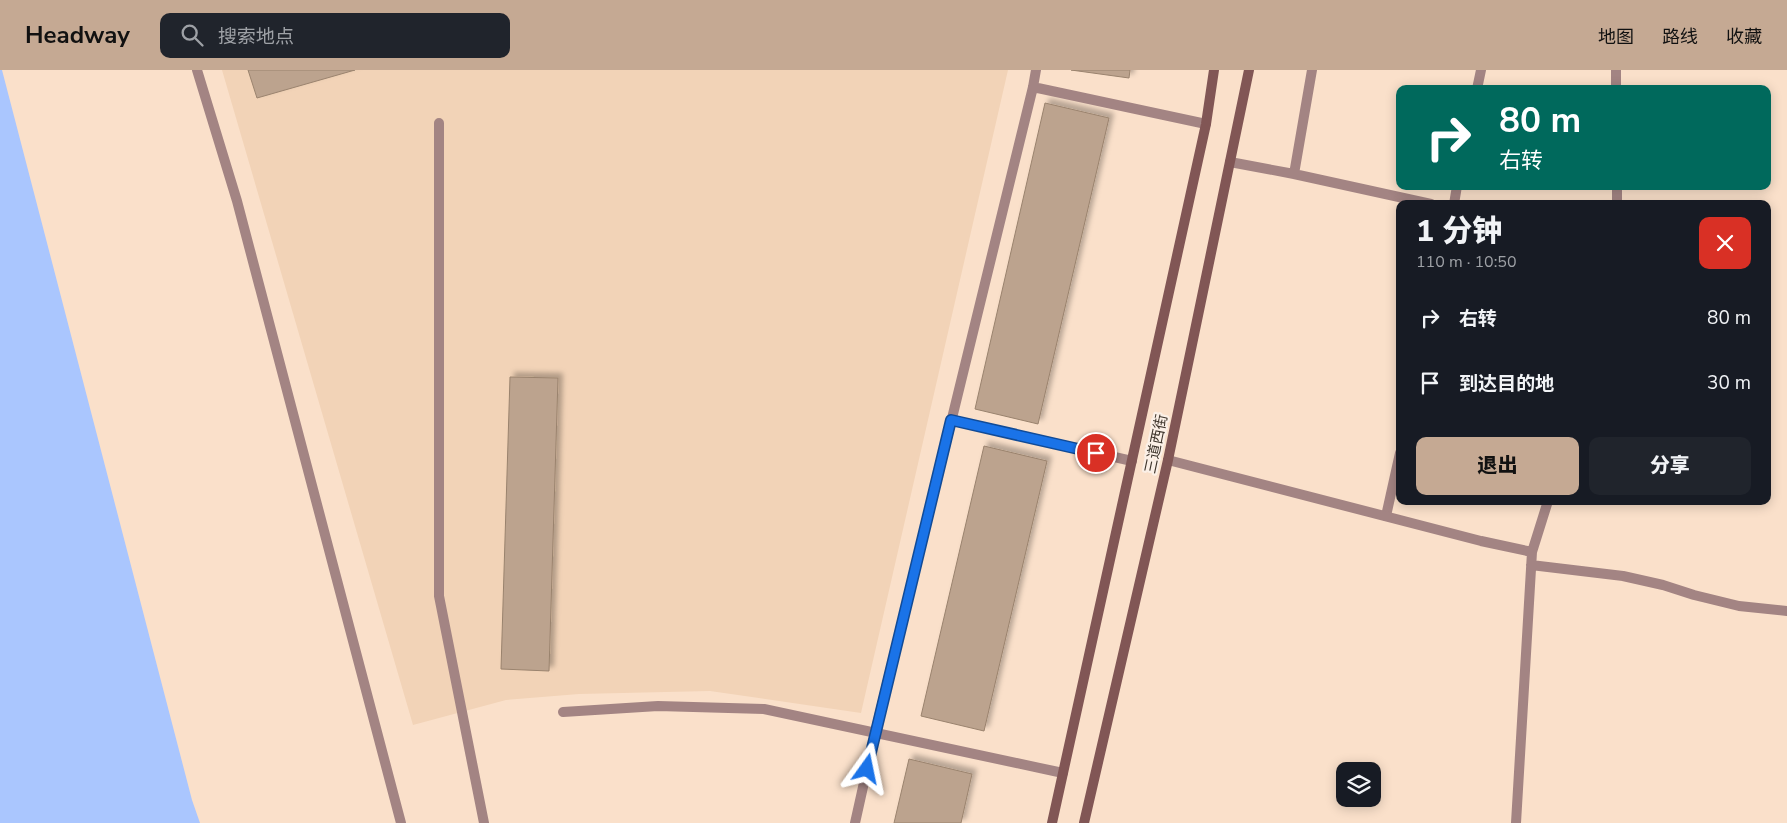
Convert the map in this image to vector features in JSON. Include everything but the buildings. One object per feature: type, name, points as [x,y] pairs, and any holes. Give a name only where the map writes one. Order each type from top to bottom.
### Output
[{"type":"main road","points":[[1052,823],[1206,124],[1214,70]]},
{"type":"main road","name":"三道西街","points":[[1084,823],[1168,460],[1249,70]]},
{"type":"street","points":[[196,70],[237,201],[401,823]]},
{"type":"street","points":[[855,823],[875,733],[1036,70]]},
{"type":"street","points":[[1294,174],[1312,70]]},
{"type":"street","points":[[1479,85],[1481,70]]},
{"type":"street","points":[[1616,70],[1616,85]]},
{"type":"street","points":[[1033,87],[1206,124]]},
{"type":"street","points":[[439,123],[439,596],[484,823]]},
{"type":"street","points":[[1230,162],[1413,200]]},
{"type":"street","points":[[951,420],[1132,461]]},
{"type":"street","points":[[1168,460],[1532,552]]},
{"type":"street","points":[[1386,516],[1396,471]]},
{"type":"street","points":[[1516,823],[1532,552],[1547,505]]},
{"type":"street","points":[[1531,565],[1623,576],[1739,606],[1787,612]]},
{"type":"street","points":[[563,712],[658,706],[764,709],[1063,773]]},
{"type":"shaded area","points":[[222,70],[1008,70],[861,713],[710,691],[579,694],[506,700],[413,725]]},
{"type":"water","points":[[0,70],[2,70],[192,800],[200,823],[0,823]]},
{"type":"route","points":[[867,769],[951,420],[1096,453]]}]
